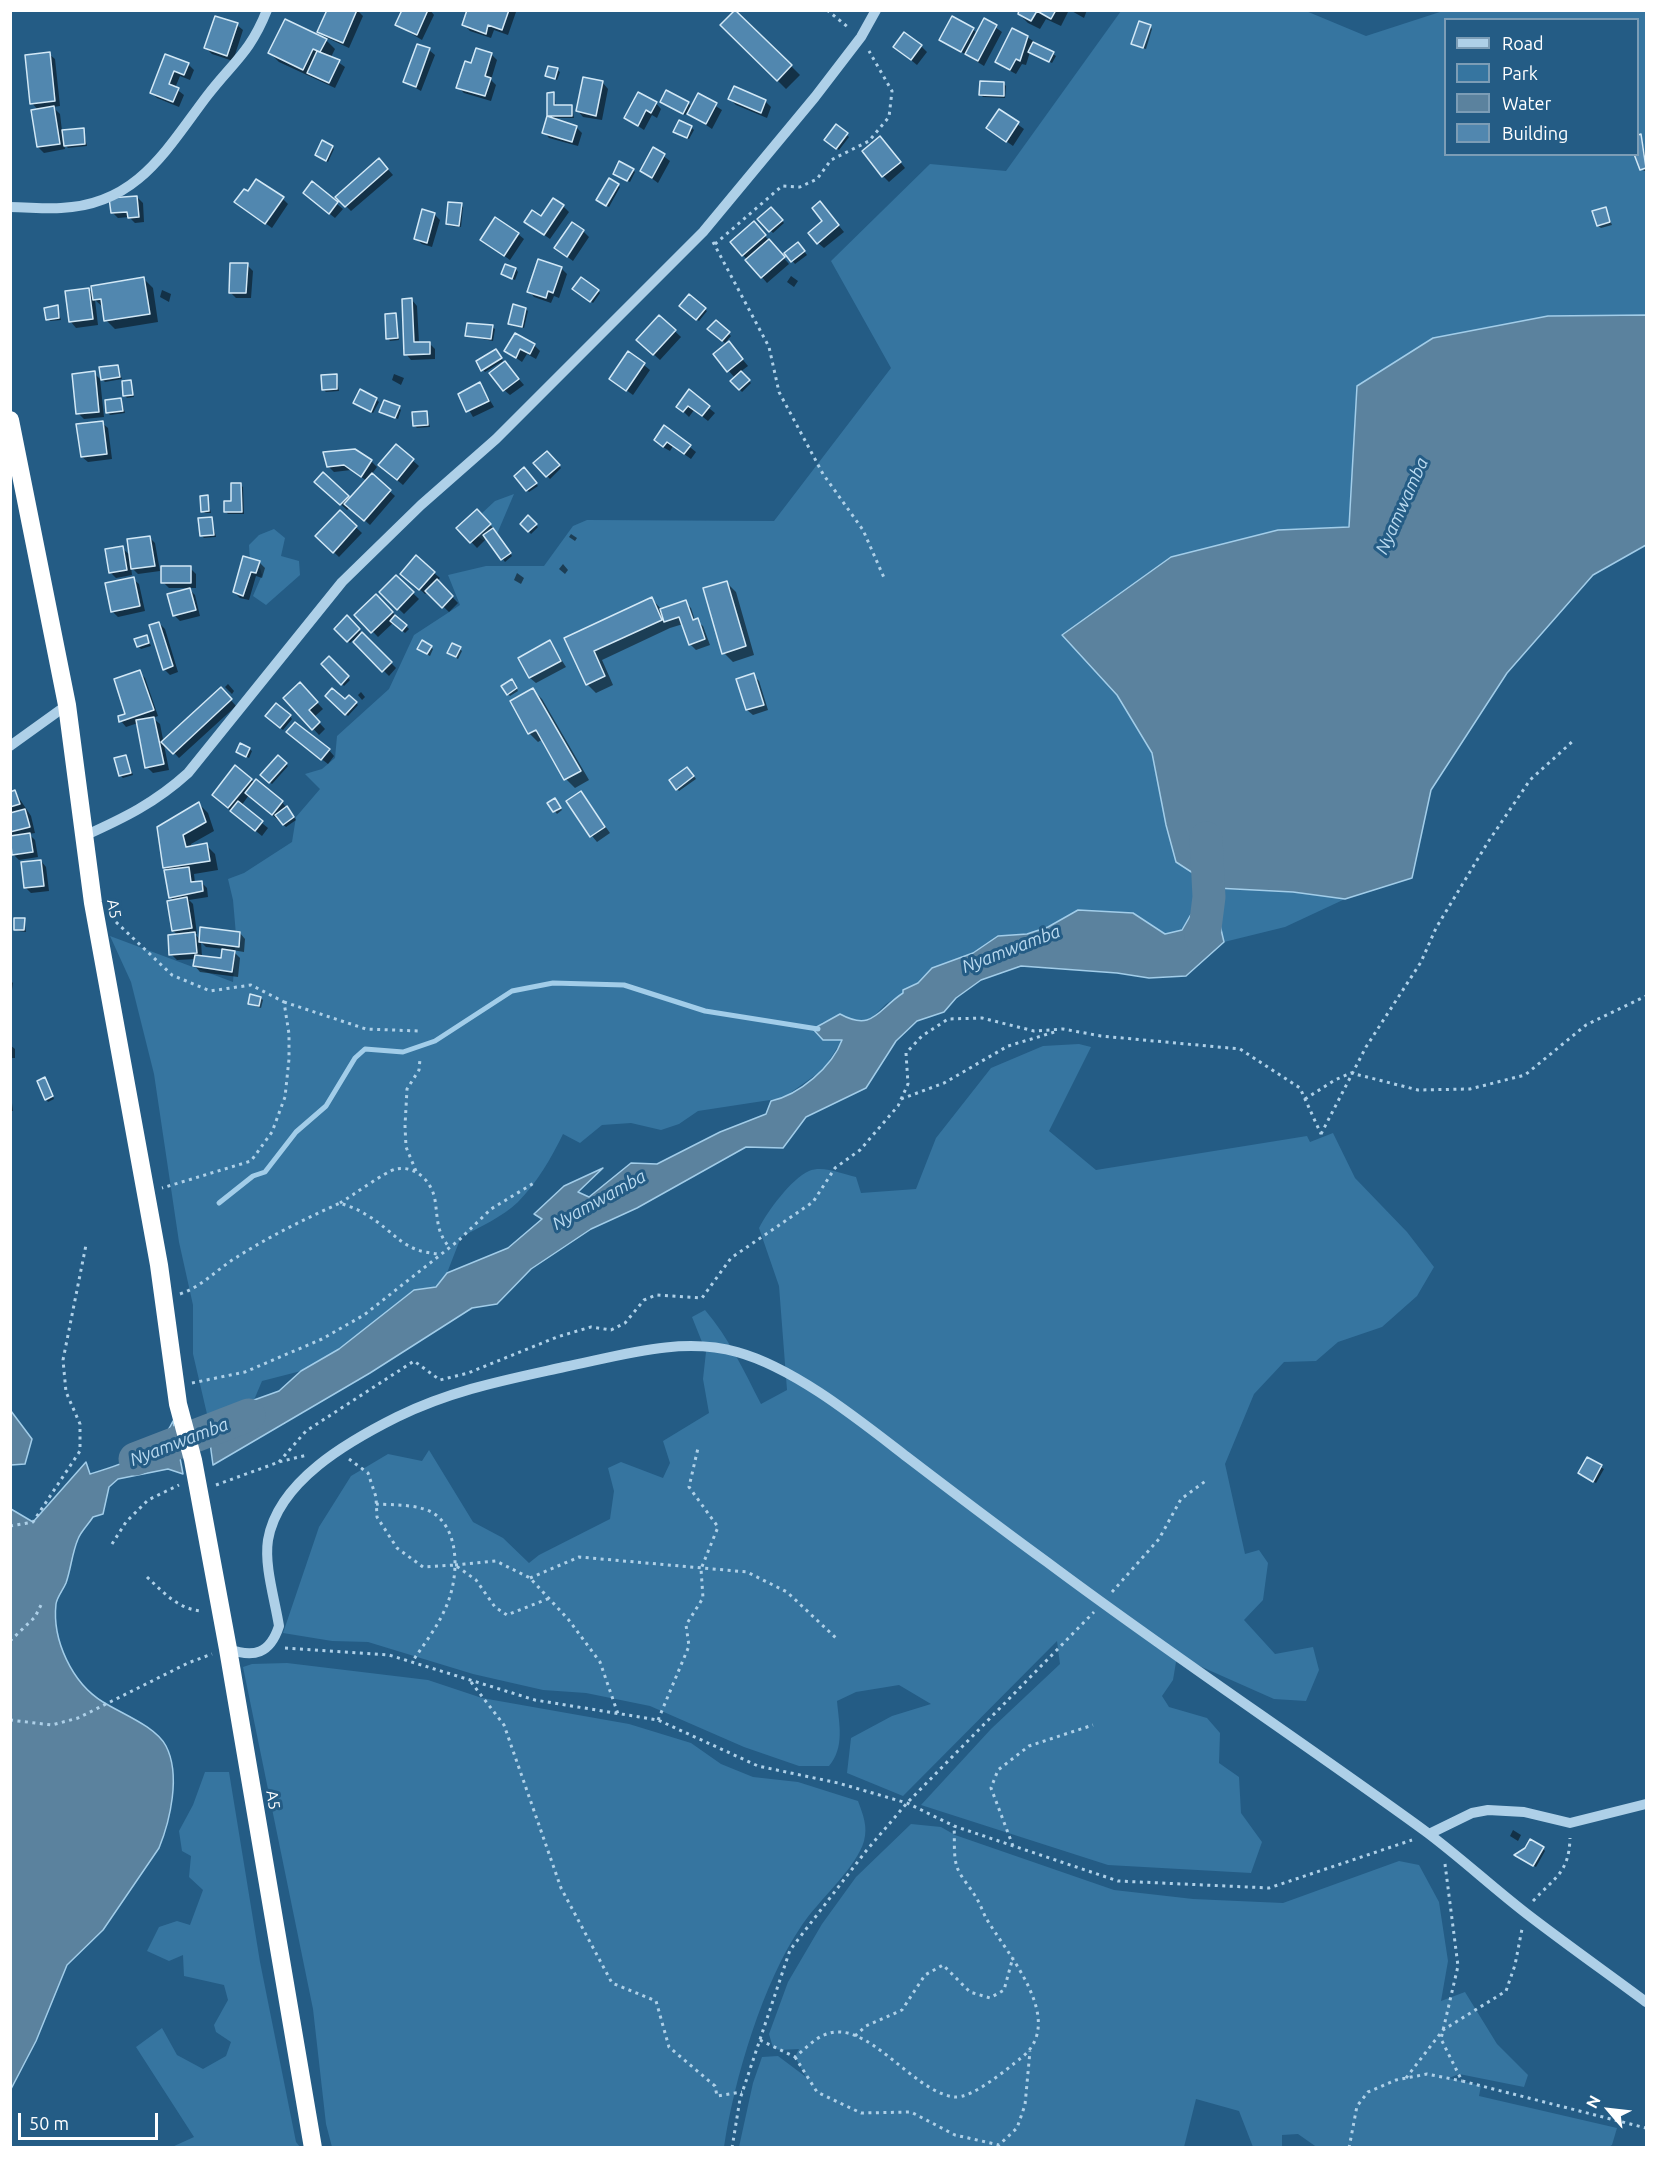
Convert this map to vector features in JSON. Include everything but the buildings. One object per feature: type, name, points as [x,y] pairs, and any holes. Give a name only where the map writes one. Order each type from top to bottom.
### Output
[{"type":"highway","name":"A5","points":[[10,420],[67,705],[93,903],[146,1194],[177,1396],[194,1466],[228,1649],[313,2148]]},
{"type":"street","points":[[10,207],[76,206],[114,196],[129,188],[160,159],[213,89],[240,61],[256,38],[267,10]]},
{"type":"street","points":[[84,836],[137,813],[167,792],[188,773],[342,582],[421,505],[496,439],[703,232],[861,36],[876,10]]},
{"type":"street","points":[[10,746],[67,705]]},
{"type":"street","points":[[228,1649],[247,1656],[268,1646],[279,1626],[267,1551],[274,1521],[290,1495],[313,1468],[359,1436],[406,1413],[464,1390],[513,1376],[664,1348],[709,1346],[735,1351],[759,1359],[815,1391],[858,1420],[1102,1604],[1429,1834],[1526,1912],[1647,2002]]},
{"type":"street","points":[[1429,1834],[1472,1813],[1499,1809],[1570,1823],[1647,1804]]},
{"type":"path","points":[[827,10],[861,36],[892,91],[889,117],[869,141],[831,160],[817,179],[800,187],[782,186],[715,244],[769,347],[779,392],[823,474],[863,530],[885,580]]},
{"type":"path","points":[[279,1462],[306,1431],[414,1361],[440,1380],[468,1373],[556,1337],[591,1327],[611,1330],[625,1323],[644,1300],[656,1295],[702,1298],[731,1258],[813,1202],[835,1168],[861,1150],[901,1099],[908,1084],[906,1053],[922,1036],[948,1019],[982,1018],[1034,1031],[1063,1029],[1101,1036],[1240,1049],[1300,1088],[1321,1134],[1351,1073],[1421,962],[1436,928],[1530,780],[1573,741]]},
{"type":"path","points":[[93,903],[147,948],[172,975],[210,992],[251,985],[284,1002],[366,1029],[419,1031]]},
{"type":"path","points":[[1305,1099],[1351,1073],[1418,1090],[1470,1089],[1525,1075],[1586,1025],[1647,996]]},
{"type":"path","points":[[146,1194],[251,1161],[272,1132],[285,1098],[289,1059],[289,1034],[284,1002]]},
{"type":"path","points":[[901,1099],[944,1083],[1008,1046],[1063,1029]]},
{"type":"path","points":[[420,1059],[419,1070],[406,1089],[406,1147],[416,1171],[432,1187],[437,1224],[442,1239],[450,1248]]},
{"type":"path","points":[[164,1300],[199,1287],[226,1263],[340,1203],[397,1169],[416,1171]]},
{"type":"path","points":[[177,1396],[245,1372],[322,1339],[364,1315],[450,1248],[491,1209],[534,1184]]},
{"type":"path","points":[[340,1203],[365,1213],[406,1247],[422,1253],[442,1254]]},
{"type":"path","points":[[10,1526],[33,1522],[80,1451],[80,1424],[66,1392],[63,1360],[86,1245]]},
{"type":"path","points":[[658,1720],[689,1647],[686,1625],[704,1599],[701,1569],[718,1527],[689,1487],[698,1448]]},
{"type":"path","points":[[338,1450],[368,1473],[377,1517],[397,1548],[423,1567],[496,1561],[530,1578],[550,1598],[600,1662],[618,1714]]},
{"type":"path","points":[[112,1544],[126,1522],[148,1500],[176,1488],[194,1466]]},
{"type":"path","points":[[732,2148],[742,2092],[790,1950],[866,1851],[907,1803],[1102,1604],[1159,1539],[1181,1499],[1208,1480]]},
{"type":"path","points":[[376,1504],[408,1506],[435,1514],[452,1536],[455,1565],[448,1602],[412,1662]]},
{"type":"path","points":[[530,1578],[579,1557],[747,1572],[787,1592],[836,1638]]},
{"type":"path","points":[[455,1565],[476,1580],[495,1607],[507,1615],[550,1598]]},
{"type":"path","points":[[147,1577],[172,1600],[192,1611],[220,1611]]},
{"type":"path","points":[[10,1641],[35,1617],[43,1601]]},
{"type":"path","points":[[268,1646],[389,1655],[535,1700],[658,1720],[758,1766],[838,1783],[907,1803],[954,1826],[1118,1881],[1269,1888],[1429,1834]]},
{"type":"path","points":[[10,1720],[52,1725],[78,1718],[188,1663],[228,1649]]},
{"type":"path","points":[[470,1680],[504,1725],[561,1888],[612,1983],[656,2001],[669,2047],[715,2086],[717,2096],[742,2092]]},
{"type":"path","points":[[1013,1846],[991,1788],[998,1770],[1029,1746],[1093,1725]]},
{"type":"path","points":[[1406,2078],[1443,2030],[1506,1991],[1515,1965],[1526,1912],[1569,1859],[1570,1823]]},
{"type":"path","points":[[795,2057],[822,2035],[841,2030],[876,2047],[915,2080],[955,2097],[970,2093],[1000,2075],[1029,2051],[1037,2036],[1035,2002],[1013,1956],[986,1918],[976,1896],[957,1867],[954,1826]]},
{"type":"path","points":[[1442,1845],[1458,1966],[1441,2039],[1462,2081]]},
{"type":"path","points":[[855,2037],[866,2026],[902,2010],[925,1975],[942,1965],[970,1992],[990,1998],[1004,1990],[1013,1956]]},
{"type":"path","points":[[760,2040],[795,2057],[817,2092],[861,2113],[911,2112],[955,2135],[999,2145],[1017,2128],[1025,2105],[1029,2051]]},
{"type":"path","points":[[1349,2148],[1357,2106],[1368,2092],[1406,2078],[1427,2074],[1647,2128]]},
{"type":"green space","points":[[1121,11],[1306,11],[1366,36],[1443,11],[1646,11],[1646,315],[1548,316],[1357,386],[1349,527],[1278,530],[1062,634],[1117,695],[1152,754],[1176,862],[1293,892],[1345,899],[1285,927],[1224,942],[1220,925],[1209,924],[1213,892],[1190,916],[1182,930],[1165,934],[1133,913],[1078,910],[1048,927],[1027,934],[998,936],[973,953],[932,968],[918,983],[886,1004],[870,1020],[856,1023],[842,1015],[821,1023],[842,1040],[824,1069],[783,1098],[698,1111],[679,1124],[661,1130],[631,1123],[602,1125],[580,1143],[563,1134],[543,1170],[518,1202],[498,1217],[461,1237],[447,1273],[436,1287],[414,1290],[344,1346],[301,1371],[262,1381],[254,1400],[228,1419],[207,1414],[193,1354],[193,1305],[179,1242],[154,1074],[131,982],[110,936],[233,982],[236,935],[233,900],[228,879],[244,873],[292,842],[296,817],[320,789],[305,774],[322,769],[335,758],[337,736],[389,689],[414,635],[460,605],[448,575],[486,566],[544,566],[573,526],[587,520],[774,521],[891,368],[831,261],[930,164],[1006,171]]},
{"type":"green space","points":[[514,494],[494,541],[483,540],[466,528],[495,501]]},
{"type":"green space","points":[[274,529],[285,538],[281,556],[299,561],[300,575],[266,605],[253,596],[262,575],[260,568],[250,563],[249,545],[259,535]]},
{"type":"green space","points":[[1079,1044],[1091,1047],[1049,1131],[1096,1170],[1307,1136],[1310,1142],[1333,1133],[1355,1178],[1407,1232],[1434,1267],[1417,1296],[1382,1327],[1338,1342],[1316,1361],[1284,1362],[1254,1394],[1225,1464],[1245,1554],[1259,1550],[1268,1563],[1263,1600],[1244,1620],[1275,1654],[1313,1647],[1319,1670],[1306,1701],[1274,1699],[1177,1656],[1173,1680],[1162,1696],[1169,1707],[1207,1718],[1220,1733],[1219,1763],[1239,1777],[1241,1813],[1262,1842],[1251,1873],[1108,1865],[921,1805],[991,1729],[1060,1664],[1057,1641],[903,1796],[847,1773],[851,1738],[892,1716],[931,1704],[899,1685],[856,1692],[837,1701],[840,1735],[834,1759],[829,1766],[799,1766],[744,1747],[650,1706],[586,1693],[543,1690],[473,1674],[368,1642],[332,1641],[283,1633],[319,1527],[351,1476],[388,1454],[422,1461],[429,1450],[473,1522],[503,1538],[529,1563],[539,1555],[610,1519],[614,1491],[608,1468],[621,1462],[663,1478],[670,1463],[663,1441],[709,1413],[703,1379],[706,1352],[692,1317],[705,1310],[714,1321],[736,1355],[761,1404],[787,1390],[779,1286],[759,1228],[781,1196],[802,1175],[814,1169],[856,1177],[861,1193],[916,1189],[936,1138],[991,1068],[1043,1046]]},
{"type":"green space","points":[[287,1663],[428,1680],[482,1698],[629,1724],[691,1743],[721,1764],[753,1777],[798,1782],[858,1801],[865,1825],[864,1841],[846,1873],[802,1925],[775,1974],[743,2062],[724,2147],[332,2147],[326,2124],[313,2009],[243,1667],[252,1664]]},
{"type":"green space","points":[[205,1772],[229,1772],[260,1962],[296,2142],[300,2147],[172,2147],[194,2137],[136,2047],[162,2028],[177,2055],[203,2069],[226,2056],[231,2042],[216,2032],[214,2025],[228,2000],[224,1985],[184,1976],[183,1955],[169,1961],[147,1951],[159,1927],[177,1921],[190,1925],[203,1890],[189,1877],[191,1856],[182,1851],[179,1831],[193,1805]]},
{"type":"green space","points":[[911,1824],[941,1827],[955,1835],[1114,1890],[1193,1899],[1283,1903],[1399,1861],[1419,1865],[1439,1902],[1448,1961],[1441,2001],[1465,1992],[1497,2044],[1528,2075],[1524,2087],[1459,2074],[1449,2078],[1481,2086],[1479,2096],[1617,2128],[1612,2145],[1606,2148],[1318,2148],[1298,2134],[1282,2135],[1282,2147],[1253,2147],[1239,2111],[1196,2099],[1184,2147],[739,2147],[753,2083],[762,2057],[778,2056],[806,2077],[795,2057],[799,2049],[773,2048],[769,2034],[788,1982],[822,1924],[856,1877]]},
{"type":"water","points":[[1646,315],[1646,545],[1593,575],[1507,673],[1431,790],[1412,878],[1345,899],[1293,892],[1216,888],[1176,862],[1166,825],[1152,753],[1117,695],[1062,635],[1171,557],[1278,530],[1349,527],[1357,386],[1433,338],[1548,316]]},
{"type":"water","points":[[1213,890],[1209,924],[1220,925],[1224,942],[1186,976],[1149,978],[1117,973],[1021,966],[981,980],[956,998],[944,1012],[917,1021],[896,1041],[866,1088],[806,1117],[783,1148],[746,1147],[637,1208],[591,1229],[531,1269],[497,1304],[472,1308],[370,1373],[213,1465],[208,1428],[228,1419],[254,1400],[279,1391],[301,1371],[339,1349],[414,1290],[436,1287],[447,1273],[508,1248],[542,1219],[534,1214],[564,1186],[603,1168],[578,1192],[589,1197],[631,1163],[657,1164],[720,1132],[766,1114],[771,1101],[782,1098],[803,1086],[823,1070],[837,1050],[842,1040],[823,1040],[813,1029],[840,1014],[860,1021],[868,1020],[903,993],[903,990],[918,983],[932,968],[973,953],[998,936],[1027,934],[1048,927],[1078,910],[1133,913],[1165,934],[1182,930],[1190,916]]},
{"type":"water","points":[[11,1411],[32,1439],[25,1464],[11,1465]]},
{"type":"water","points":[[173,1421],[183,1474],[168,1469],[118,1479],[109,1487],[103,1514],[93,1517],[78,1539],[66,1583],[57,1601],[56,1618],[57,1632],[66,1659],[82,1684],[103,1702],[146,1726],[166,1746],[173,1770],[172,1798],[167,1825],[159,1848],[103,1930],[67,1965],[36,2041],[11,2089],[11,1509],[33,1522],[86,1462],[90,1474],[127,1462],[149,1450],[158,1442]]},
{"type":"waterway","name":"Nyamwamba","points":[[1201,937],[1204,936],[1209,897],[1206,838]]},
{"type":"waterway","points":[[219,1203],[253,1176],[265,1172],[296,1132],[326,1106],[355,1058],[365,1049],[403,1052],[435,1041],[512,991],[553,983],[624,985],[705,1011],[818,1029]]},
{"type":"waterway","name":"Nyamwamba","points":[[135,1459],[249,1415]]}]
